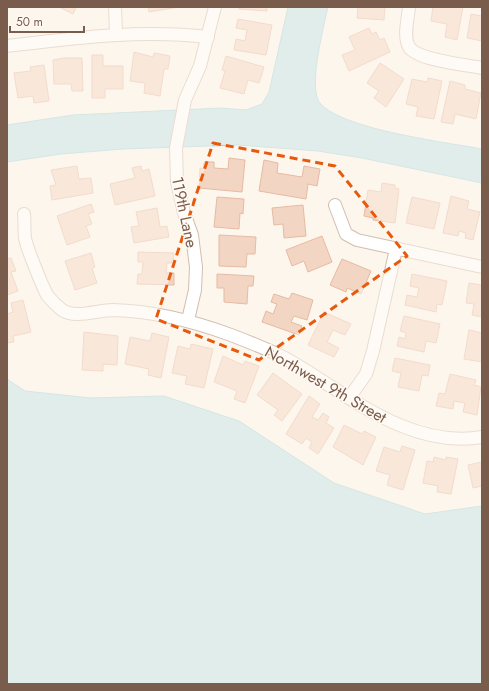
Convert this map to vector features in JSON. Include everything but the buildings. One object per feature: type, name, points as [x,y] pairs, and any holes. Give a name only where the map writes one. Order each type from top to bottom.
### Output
[{"type":"street","points":[[114,7],[116,34]]},
{"type":"street","name":"119th Lane","points":[[188,320],[195,290],[196,267],[192,235],[184,213],[177,182],[176,155],[185,100],[200,66],[215,7]]},
{"type":"street","points":[[409,7],[406,37],[410,47],[419,55],[482,68]]},
{"type":"street","points":[[7,46],[116,34],[178,33],[208,37]]},
{"type":"street","points":[[335,205],[346,234],[356,240],[482,267]]},
{"type":"street","name":"Northwest 9th Street","points":[[24,214],[25,238],[45,288],[48,295],[64,311],[75,313],[112,310],[146,313],[188,320],[258,345],[292,362],[369,411],[394,423],[428,434],[455,439],[482,437]]},
{"type":"street","points":[[349,398],[366,374],[396,249]]},
{"type":"highlighted area","points":[[213,143],[335,166],[407,256],[259,360],[156,319]]},
{"type":"water","points":[[288,7],[328,7],[318,53],[315,78],[317,97],[325,108],[342,117],[391,132],[482,149],[482,183],[362,158],[318,151],[238,145],[123,149],[61,154],[7,162],[7,125],[73,115],[221,108],[246,110],[262,104],[269,92]]},
{"type":"water","points":[[7,379],[25,391],[91,398],[164,396],[239,421],[334,483],[425,514],[482,506],[482,684],[7,684]]}]
